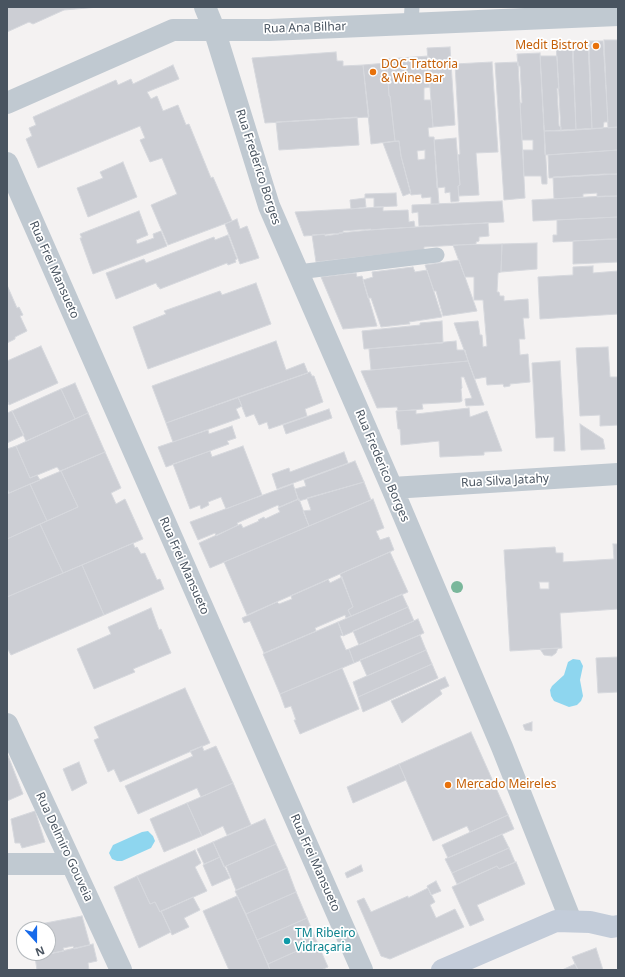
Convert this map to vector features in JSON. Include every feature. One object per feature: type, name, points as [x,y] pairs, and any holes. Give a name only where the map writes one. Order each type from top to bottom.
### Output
[{"type":"street","name":"Rua Frederico Borges","points":[[204,7],[214,29],[269,206],[392,488],[502,747],[571,921]]},
{"type":"street","name":"Rua Ana Bilhar","points":[[7,102],[173,30],[269,30],[411,16],[618,16]]},
{"type":"street","name":"Rua Frei Mansueto","points":[[7,163],[362,970]]},
{"type":"street","name":"Rua Silva Jatahy","points":[[392,488],[618,474]]},
{"type":"street","name":"Rua Delmiro Gouveia","points":[[7,724],[121,970]]},
{"type":"street","points":[[7,864],[72,864]]},
{"type":"street","points":[[442,970],[556,921],[590,922],[612,927],[618,926]]},
{"type":"lane","points":[[298,272],[438,255]]},
{"type":"water","points":[[573,659],[580,660],[583,666],[580,680],[583,696],[577,705],[569,707],[554,701],[550,690],[552,686],[564,675],[568,662]]},
{"type":"water","points":[[148,831],[153,836],[155,841],[151,848],[122,861],[112,859],[109,853],[113,845],[142,832]]},
{"type":"building","points":[[7,7],[99,7],[64,10],[33,24],[29,22],[7,32]]},
{"type":"building","points":[[604,40],[618,40],[618,127],[608,128]]},
{"type":"building","points":[[589,41],[603,41],[608,122],[604,122],[603,128],[592,129]]},
{"type":"building","points":[[572,42],[576,130],[561,131],[556,43]]},
{"type":"building","points":[[573,45],[588,45],[592,129],[576,130]]},
{"type":"building","points":[[450,47],[455,125],[433,127],[427,48]]},
{"type":"building","points":[[336,52],[337,61],[343,61],[343,66],[363,65],[369,117],[265,123],[252,58]]},
{"type":"building","points":[[540,53],[547,184],[542,184],[541,176],[524,176],[523,150],[533,150],[533,140],[522,140],[520,66],[518,66],[517,54]]},
{"type":"building","points":[[428,56],[430,87],[424,88],[424,100],[431,100],[433,127],[428,128],[429,137],[434,137],[439,204],[431,204],[431,197],[422,198],[421,194],[411,195],[401,156],[399,141],[395,141],[389,96],[387,59]],"holes":[[[425,150],[425,159],[418,160],[417,151]]]},
{"type":"building","points":[[540,56],[557,56],[559,126],[561,127],[561,131],[544,131]]},
{"type":"building","points":[[492,62],[498,152],[476,153],[479,195],[459,196],[458,186],[460,185],[458,155],[460,154],[455,64]]},
{"type":"building","points":[[518,62],[525,198],[504,200],[495,63]]},
{"type":"building","points":[[387,63],[389,96],[395,141],[371,144],[363,65]]},
{"type":"building","points":[[173,65],[179,79],[147,92],[151,99],[157,96],[163,111],[178,105],[186,125],[189,124],[211,178],[213,177],[232,221],[168,245],[151,205],[177,194],[162,158],[150,162],[140,140],[145,138],[140,126],[38,168],[26,139],[32,136],[29,128],[36,125],[33,117],[116,80],[118,85],[131,79],[133,84]]},
{"type":"building","points":[[357,117],[359,145],[279,150],[276,122]]},
{"type":"building","points":[[618,127],[618,150],[545,155],[544,131]]},
{"type":"building","points":[[456,138],[460,185],[458,186],[459,201],[451,202],[450,192],[445,193],[445,187],[437,188],[434,140]]},
{"type":"building","points":[[399,141],[401,156],[411,193],[403,196],[383,143]]},
{"type":"building","points":[[618,150],[618,174],[549,178],[548,155]]},
{"type":"building","points":[[123,162],[137,197],[88,217],[77,188],[103,178],[100,172]]},
{"type":"building","points":[[618,174],[618,196],[597,197],[597,193],[583,194],[583,197],[554,199],[553,177]]},
{"type":"building","points":[[396,193],[397,206],[374,207],[374,198],[365,198],[365,194]]},
{"type":"building","points":[[618,196],[618,217],[533,221],[532,200]]},
{"type":"building","points":[[365,198],[366,207],[351,209],[350,200]]},
{"type":"building","points":[[502,201],[504,222],[419,226],[418,212],[412,213],[412,205]]},
{"type":"building","points":[[383,207],[383,211],[408,210],[409,222],[414,221],[415,227],[343,231],[343,233],[304,236],[295,212]]},
{"type":"building","points":[[139,211],[148,235],[136,240],[137,244],[154,238],[153,234],[161,231],[167,246],[93,274],[80,238],[82,238],[80,234]]},
{"type":"building","points":[[618,217],[618,239],[553,242],[553,235],[557,235],[557,220]]},
{"type":"building","points":[[237,219],[240,229],[247,226],[259,258],[240,264],[225,224]]},
{"type":"building","points":[[488,223],[489,236],[479,237],[479,241],[476,242],[476,244],[424,247],[424,250],[316,262],[312,235],[325,234],[325,236],[339,233],[381,229]]},
{"type":"building","points":[[228,235],[237,259],[235,260],[236,262],[228,265],[227,263],[160,289],[156,283],[116,299],[106,273],[144,259],[146,263],[214,237],[215,240]]},
{"type":"building","points":[[618,239],[618,262],[573,264],[573,241]]},
{"type":"building","points":[[537,243],[537,269],[501,272],[502,244]]},
{"type":"building","points":[[502,244],[501,272],[498,273],[497,292],[499,292],[500,296],[504,296],[504,301],[528,299],[529,318],[523,318],[525,339],[519,339],[520,355],[528,354],[530,382],[510,384],[510,386],[504,387],[503,384],[487,385],[486,377],[475,379],[454,323],[478,321],[480,335],[482,335],[483,347],[487,346],[483,300],[474,300],[474,277],[465,277],[453,245]]},
{"type":"building","points":[[459,260],[477,311],[443,316],[436,291],[434,291],[425,265]]},
{"type":"building","points":[[593,266],[593,273],[618,271],[618,314],[540,319],[538,277],[573,275],[573,267]]},
{"type":"building","points":[[413,267],[415,272],[427,270],[442,317],[409,322],[410,324],[381,327],[371,298],[368,298],[363,280],[373,277],[372,272]]},
{"type":"building","points":[[356,273],[357,277],[362,276],[377,326],[343,329],[321,277]]},
{"type":"building","points":[[256,283],[271,324],[148,369],[133,327],[166,314],[164,311],[220,291],[222,295]]},
{"type":"building","points":[[7,285],[17,308],[19,307],[23,315],[20,316],[27,331],[7,343]]},
{"type":"building","points":[[442,321],[443,343],[364,349],[362,331],[420,325],[420,323]]},
{"type":"building","points":[[276,341],[286,370],[304,363],[308,373],[166,423],[152,386]]},
{"type":"building","points":[[456,341],[457,350],[465,350],[468,361],[371,370],[369,349]]},
{"type":"building","points":[[41,346],[58,383],[9,405],[8,402],[7,403],[7,361]]},
{"type":"building","points":[[608,347],[610,377],[618,377],[618,425],[600,426],[600,415],[580,416],[576,348]]},
{"type":"building","points":[[468,361],[484,405],[466,406],[465,399],[472,398],[464,377],[461,377],[462,401],[460,402],[422,404],[423,409],[398,411],[397,407],[377,408],[361,371]]},
{"type":"building","points":[[560,361],[565,451],[554,451],[554,437],[536,438],[532,363]]},
{"type":"building","points":[[310,372],[312,376],[314,376],[323,402],[305,409],[307,416],[269,429],[267,422],[259,425],[254,414],[246,417],[238,397]]},
{"type":"building","points":[[75,383],[88,413],[75,419],[61,389]]},
{"type":"building","points":[[61,389],[75,419],[26,441],[12,411]]},
{"type":"building","points":[[238,397],[242,406],[236,409],[240,418],[173,442],[166,423]]},
{"type":"building","points":[[469,408],[470,417],[487,411],[502,451],[484,452],[484,455],[440,457],[439,441],[401,445],[400,429],[398,429],[396,411],[416,410],[416,414]]},
{"type":"building","points":[[329,409],[332,418],[286,434],[283,425]]},
{"type":"building","points":[[12,411],[24,435],[7,443],[7,413]]},
{"type":"building","points":[[88,413],[105,452],[60,471],[57,467],[30,478],[16,446]]},
{"type":"building","points":[[580,424],[603,439],[605,449],[581,450]]},
{"type":"building","points":[[232,426],[236,438],[227,441],[229,444],[166,467],[158,447],[208,430],[209,434]]},
{"type":"building","points":[[16,446],[30,478],[37,475],[40,480],[9,493],[7,488],[7,449]]},
{"type":"building","points":[[243,446],[262,495],[226,509],[221,497],[208,502],[209,505],[201,509],[200,505],[190,509],[173,464],[210,451],[212,457]]},
{"type":"building","points":[[105,452],[121,488],[111,493],[116,504],[125,499],[143,539],[63,573],[40,524],[78,507],[61,471]]},
{"type":"building","points":[[344,452],[348,463],[277,489],[272,474],[289,468],[290,472]]},
{"type":"building","points":[[355,461],[364,482],[299,501],[295,489],[306,486],[304,480]]},
{"type":"building","points":[[61,471],[78,507],[47,521],[30,484]]},
{"type":"building","points":[[364,482],[371,500],[309,526],[303,511],[311,510],[307,498]]},
{"type":"building","points":[[30,484],[47,521],[7,539],[7,494]]},
{"type":"building","points":[[293,484],[298,499],[279,507],[278,505],[237,523],[238,525],[216,536],[215,533],[198,540],[190,522]]},
{"type":"building","points":[[299,499],[309,526],[210,568],[199,543],[241,524],[243,528],[259,521],[258,520],[264,517],[265,519],[280,512],[278,508]]},
{"type":"building","points":[[373,499],[384,528],[376,531],[380,540],[389,537],[394,550],[247,615],[224,562]]},
{"type":"building","points":[[40,524],[63,573],[7,597],[7,539]]},
{"type":"building","points":[[133,543],[135,548],[137,547],[141,554],[145,553],[157,580],[160,579],[164,589],[104,615],[82,565]]},
{"type":"building","points":[[613,544],[618,544],[618,609],[560,613],[562,648],[510,651],[504,550],[555,547],[556,553],[563,553],[563,562],[614,559]],"holes":[[[539,582],[549,582],[549,589],[540,589]]]},
{"type":"building","points":[[390,552],[408,592],[351,616],[348,610],[353,607],[340,574]]},
{"type":"building","points":[[82,565],[104,615],[11,655],[7,648],[7,597]]},
{"type":"building","points":[[342,577],[353,607],[348,610],[351,616],[346,618],[345,615],[315,628],[316,631],[264,653],[250,621],[244,623],[242,618],[277,602],[279,604],[292,599],[291,596],[328,579],[330,583]]},
{"type":"building","points":[[402,594],[408,607],[343,636],[338,622]]},
{"type":"building","points":[[408,607],[414,621],[359,645],[353,631]]},
{"type":"building","points":[[151,608],[159,630],[161,629],[171,653],[133,669],[135,672],[94,689],[77,649],[111,634],[108,627]]},
{"type":"building","points":[[418,619],[424,633],[354,663],[349,649]]},
{"type":"building","points":[[338,622],[343,635],[340,636],[346,650],[349,649],[354,663],[280,694],[263,654]]},
{"type":"building","points":[[420,635],[426,650],[367,676],[360,660]]},
{"type":"building","points":[[558,648],[556,653],[552,656],[544,655],[540,649]]},
{"type":"building","points":[[426,650],[432,664],[358,697],[353,682]]},
{"type":"building","points":[[618,657],[618,692],[598,693],[596,658]]},
{"type":"building","points":[[432,664],[438,678],[363,712],[358,697]]},
{"type":"building","points":[[342,668],[359,709],[300,734],[294,720],[296,720],[291,706],[285,708],[280,694]]},
{"type":"building","points":[[445,677],[449,686],[440,690],[442,694],[402,723],[391,701]]},
{"type":"building","points":[[185,688],[210,743],[120,782],[114,769],[108,772],[94,740],[99,738],[94,727]]},
{"type":"building","points":[[532,722],[532,731],[525,730],[523,725]]},
{"type":"building","points":[[471,732],[508,815],[470,832],[467,826],[433,841],[399,764]]},
{"type":"building","points":[[202,746],[204,751],[216,746],[233,783],[201,797],[197,788],[138,814],[125,786],[193,756],[190,751]]},
{"type":"building","points":[[7,753],[23,794],[7,801]]},
{"type":"building","points":[[79,762],[87,783],[72,791],[63,769]]},
{"type":"building","points":[[399,764],[406,780],[353,803],[347,787]]},
{"type":"building","points":[[233,783],[251,825],[227,835],[223,826],[202,836],[187,803]]},
{"type":"building","points":[[187,803],[202,836],[164,852],[150,819]]},
{"type":"building","points":[[35,811],[45,842],[22,848],[20,843],[15,843],[11,819]]},
{"type":"building","points":[[508,815],[514,829],[448,858],[442,845]]},
{"type":"building","points":[[265,819],[276,844],[224,867],[213,842]]},
{"type":"building","points":[[502,834],[509,848],[452,873],[445,859]]},
{"type":"building","points":[[213,842],[220,857],[204,864],[197,849]]},
{"type":"building","points":[[276,844],[287,868],[236,890],[226,866]]},
{"type":"building","points":[[509,848],[515,862],[499,869],[497,866],[457,884],[452,873]]},
{"type":"building","points":[[195,850],[201,863],[195,867],[207,891],[160,912],[155,902],[150,904],[137,876]]},
{"type":"building","points":[[220,857],[230,878],[212,886],[203,865]]},
{"type":"building","points":[[516,862],[525,884],[477,905],[484,920],[470,926],[452,887],[497,866],[499,869]]},
{"type":"building","points":[[361,865],[363,871],[347,878],[345,873]]},
{"type":"building","points":[[287,868],[296,892],[246,914],[235,891]]},
{"type":"building","points":[[137,876],[150,904],[155,902],[171,932],[139,948],[114,887]]},
{"type":"building","points":[[436,881],[441,891],[431,895],[427,886]]},
{"type":"building","points":[[428,888],[435,902],[430,905],[436,918],[455,909],[464,927],[390,959],[381,956],[357,901],[364,898],[371,912],[408,896],[408,898]]},
{"type":"building","points":[[296,892],[307,918],[257,940],[246,914]]},
{"type":"building","points":[[237,896],[270,970],[229,970],[203,911]]},
{"type":"building","points":[[193,897],[200,910],[184,918],[189,927],[172,935],[161,911]]},
{"type":"building","points":[[82,916],[90,945],[74,949],[73,946],[63,948],[64,951],[56,953],[56,921]]},
{"type":"building","name":"TM Ribeiro Vidraçaria","points":[[307,918],[317,942],[268,964],[257,940]]},
{"type":"building","points":[[317,942],[328,967],[321,970],[270,970],[268,964]]},
{"type":"building","points":[[93,944],[97,961],[88,963],[89,970],[37,970],[36,961],[56,961],[56,952]]},
{"type":"building","points":[[596,948],[603,970],[578,970],[572,957]]},
{"type":"building","points":[[575,964],[578,970],[562,970]]},
{"type":"place","name":"Medit Bistrot","points":[[596,46]]},
{"type":"place","name":"DOC Trattoria & Wine Bar","points":[[373,72]]},
{"type":"place","name":"Mercado Meireles","points":[[448,785]]},
{"type":"place","name":"TM Ribeiro Vidraçaria","points":[[287,941]]}]
